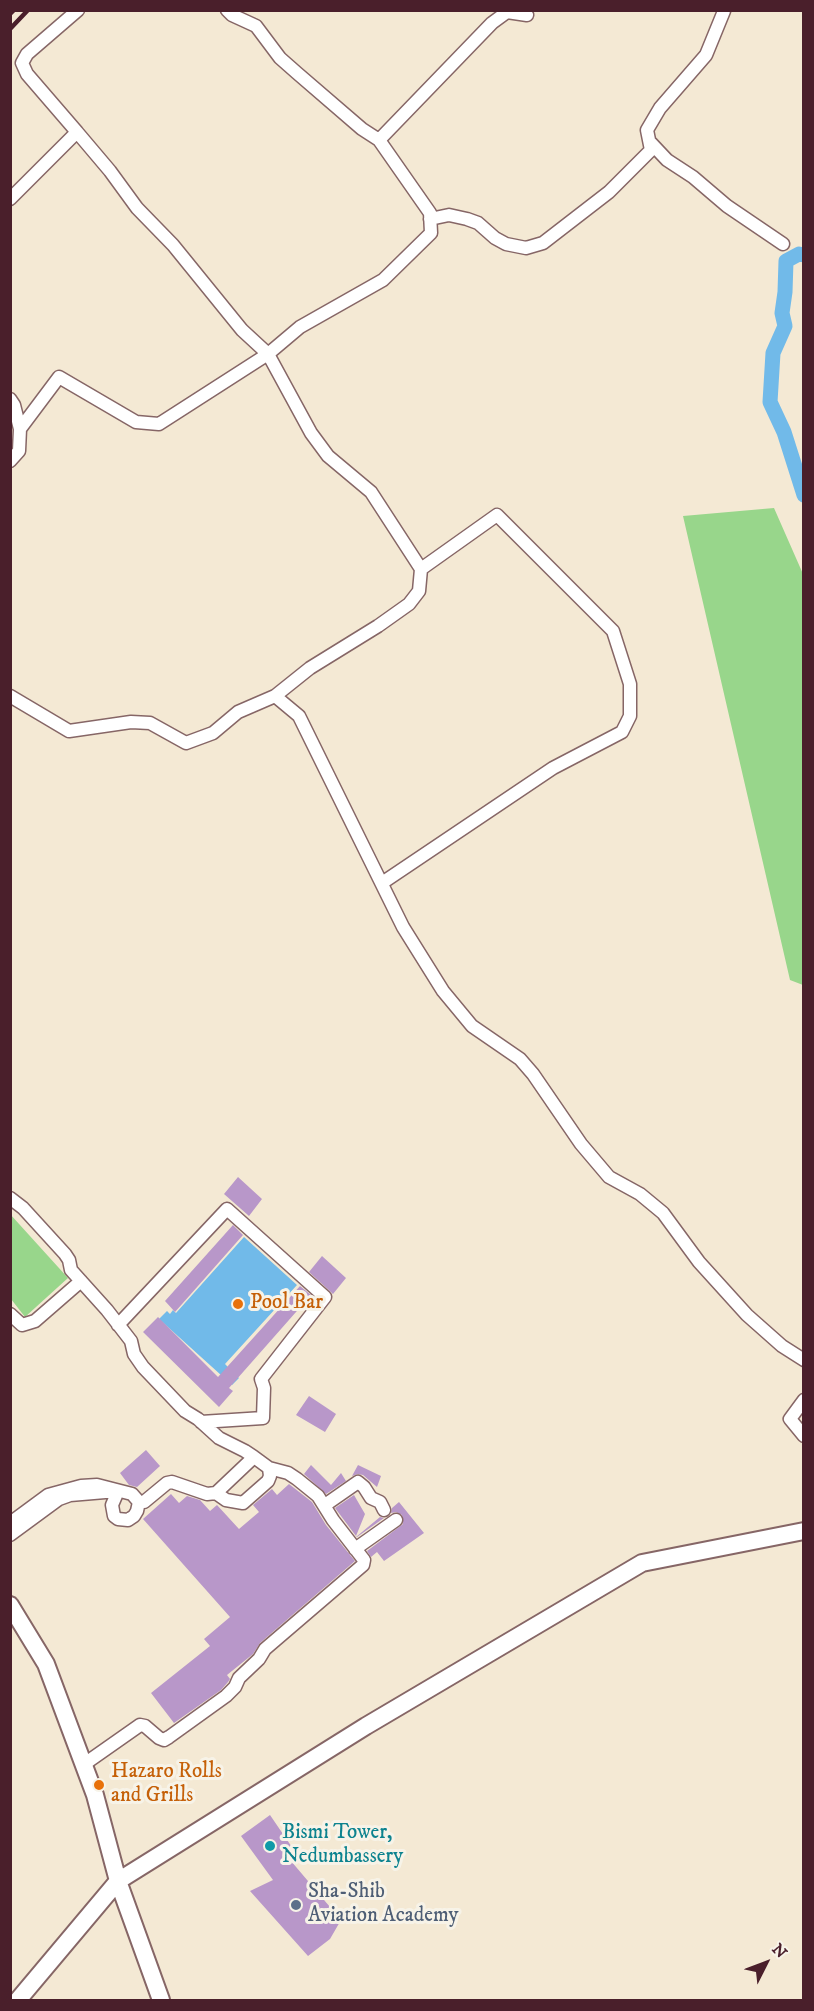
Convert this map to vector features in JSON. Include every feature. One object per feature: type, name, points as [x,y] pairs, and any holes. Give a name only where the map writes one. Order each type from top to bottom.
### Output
[{"type":"street","points":[[10,696],[69,731],[131,722],[150,723],[186,743],[213,733],[238,712],[275,696],[310,668],[409,604],[419,591],[421,569],[371,492],[328,456],[311,434],[268,354],[242,330],[173,245],[137,208],[110,171],[27,74],[22,63],[27,54],[78,10]]},
{"type":"street","points":[[20,429],[59,377],[136,422],[159,424],[268,354],[300,327],[383,280],[431,232],[430,213],[380,140],[339,111],[297,74],[280,58],[256,26],[232,15],[227,10]]},
{"type":"street","points":[[430,219],[449,215],[467,219],[478,223],[495,238],[506,244],[526,248],[543,243],[609,192],[651,150],[647,130],[660,108],[706,55],[724,11]]},
{"type":"street","points":[[380,140],[492,22],[507,12],[527,15]]},
{"type":"street","points":[[10,199],[77,132]]},
{"type":"street","points":[[651,143],[667,160],[693,177],[727,206],[783,244]]},
{"type":"street","points":[[10,399],[14,405],[20,429],[19,451],[10,461]]},
{"type":"street","points":[[382,883],[553,768],[621,732],[630,716],[630,684],[614,631],[497,515],[421,569]]},
{"type":"street","points":[[275,696],[299,716],[403,927],[443,991],[472,1026],[520,1059],[549,1095],[581,1144],[609,1177],[640,1194],[663,1213],[699,1262],[747,1315],[782,1346],[804,1360]]},
{"type":"street","points":[[10,1198],[23,1208],[65,1254],[71,1270],[131,1341],[138,1362],[185,1411],[219,1438],[245,1451],[269,1468],[288,1473],[311,1490],[325,1504],[333,1521],[364,1560],[363,1565],[265,1649],[259,1659],[239,1678],[235,1687],[226,1695],[164,1740],[140,1725],[83,1765]]},
{"type":"street","points":[[118,1325],[227,1209],[325,1297],[261,1379],[264,1388],[263,1418],[201,1422]]},
{"type":"street","points":[[10,1314],[22,1325],[35,1321],[81,1281]]},
{"type":"street","points":[[804,1400],[790,1419],[804,1436]]},
{"type":"street","points":[[139,1502],[144,1502],[167,1483],[172,1482],[207,1494],[216,1493],[254,1457]]},
{"type":"street","points":[[216,1493],[226,1500],[243,1503],[268,1481],[269,1468]]},
{"type":"street","points":[[325,1504],[358,1482],[371,1498],[380,1502],[384,1510]]},
{"type":"street","points":[[10,1523],[39,1500],[59,1490],[97,1485],[132,1494],[139,1502]]},
{"type":"street","points":[[118,1491],[112,1505],[114,1516],[118,1519],[122,1521],[134,1516],[139,1502]]},
{"type":"street","points":[[10,1535],[59,1499],[70,1495],[118,1491]]},
{"type":"street","points":[[355,1549],[396,1520]]},
{"type":"street","points":[[18,2001],[118,1881],[366,1726],[642,1563],[804,1531]]},
{"type":"street","points":[[10,1605],[46,1664],[95,1795],[118,1881],[161,2001]]},
{"type":"green space","points":[[774,508],[803,574],[803,985],[790,980],[683,516]]},
{"type":"green space","points":[[10,1214],[68,1278],[25,1317],[11,1299]]},
{"type":"water","points":[[244,1237],[297,1285],[225,1364],[239,1378],[232,1385],[159,1319],[167,1311],[170,1314],[173,1310],[176,1313]]},
{"type":"building","points":[[238,1177],[262,1199],[249,1216],[224,1194]]},
{"type":"building","points":[[233,1225],[243,1235],[175,1312],[165,1301]]},
{"type":"building","points":[[322,1256],[346,1278],[333,1294],[309,1272]]},
{"type":"building","points":[[300,1286],[311,1295],[229,1388],[233,1391],[219,1407],[143,1332],[158,1317],[218,1377]]},
{"type":"building","points":[[309,1396],[336,1414],[325,1432],[296,1415]]},
{"type":"building","points":[[146,1450],[160,1466],[137,1487],[129,1485],[120,1473]]},
{"type":"building","points":[[311,1465],[331,1485],[341,1473],[346,1481],[326,1494],[304,1474]]},
{"type":"building","points":[[358,1465],[381,1476],[377,1487],[363,1475],[352,1476]]},
{"type":"building","points":[[289,1484],[312,1502],[326,1525],[355,1561],[260,1643],[253,1654],[227,1675],[230,1679],[221,1690],[174,1723],[151,1693],[210,1646],[204,1639],[230,1617],[143,1519],[171,1494],[179,1503],[187,1496],[200,1500],[210,1511],[217,1505],[239,1529],[259,1512],[253,1505],[272,1489],[277,1495]]},
{"type":"building","points":[[354,1495],[365,1514],[356,1536],[335,1508]]},
{"type":"building","points":[[399,1502],[424,1533],[384,1561],[377,1552],[371,1557],[367,1551],[403,1524],[402,1515],[396,1512],[391,1513],[392,1508]]},
{"type":"building","points":[[380,1517],[384,1518],[356,1537]]},
{"type":"building","name":"Sha-Shib Aviation Academy","points":[[270,1815],[298,1856],[291,1861],[341,1920],[330,1939],[308,1956],[250,1891],[273,1880],[241,1836]]},
{"type":"waterway","points":[[804,255],[799,254],[786,261],[782,313],[785,326],[773,353],[770,402],[784,432],[804,495]]},
{"type":"railway","points":[[10,14],[14,10]]},
{"type":"railway","points":[[10,29],[28,10]]},
{"type":"place","name":"Pool Bar","points":[[238,1304]]},
{"type":"place","name":"Hazaro Rolls and Grills","points":[[99,1785]]},
{"type":"place","name":"Bismi Tower, Nedumbassery","points":[[270,1846]]},
{"type":"place","name":"Sha-Shib Aviation Academy","points":[[296,1905]]}]
